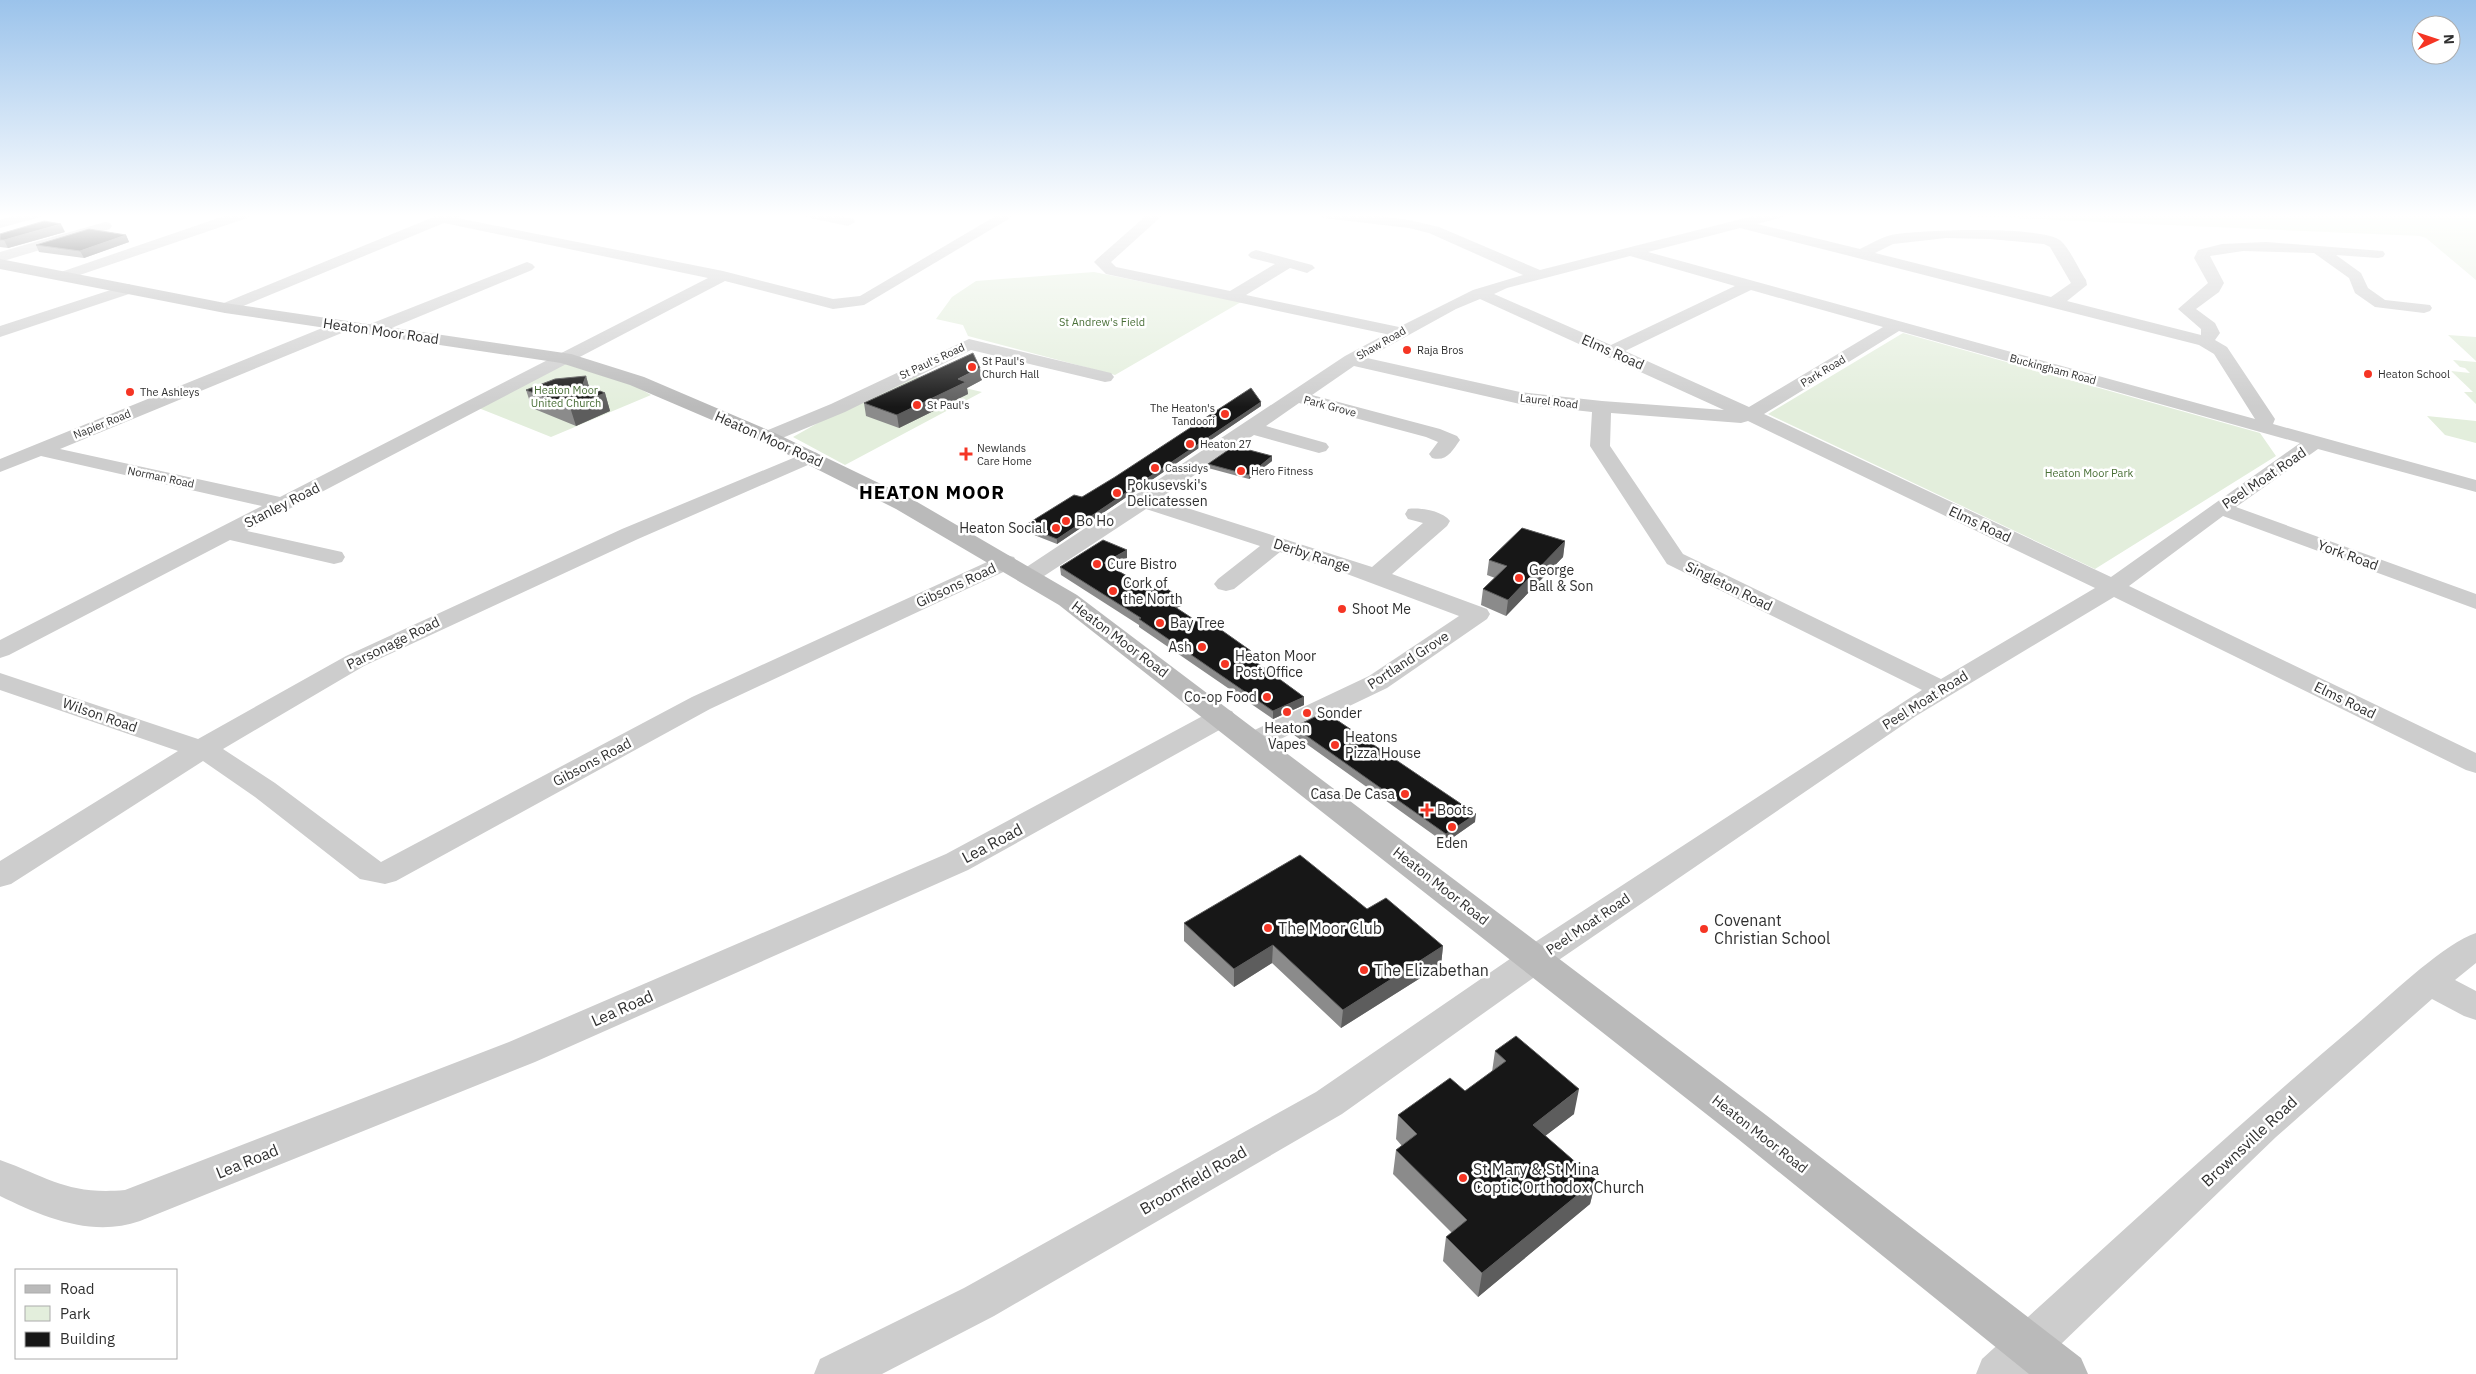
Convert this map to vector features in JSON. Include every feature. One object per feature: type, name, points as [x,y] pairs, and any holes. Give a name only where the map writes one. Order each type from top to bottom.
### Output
[{"type":"main road","name":"Heaton Moor Road","points":[[75,278],[225,308],[564,358],[637,381],[768,437],[904,504],[1068,600],[1254,741],[1535,959],[2065,1374]]},
{"type":"street","points":[[225,308],[299,278]]},
{"type":"street","points":[[372,330],[500,278]]},
{"type":"street","name":"Stanley Road","points":[[0,650],[719,278]]},
{"type":"street","points":[[731,278],[833,304],[864,300],[901,278]]},
{"type":"street","points":[[1146,278],[1399,332]]},
{"type":"street","points":[[1233,296],[1263,278]]},
{"type":"street","name":"Shaw Road","points":[[1018,569],[1143,501],[1351,360],[1399,332],[1479,293],[1527,278]]},
{"type":"street","name":"Buckingham Road","points":[[1724,278],[2476,486]]},
{"type":"street","points":[[1959,278],[2205,341],[2221,351],[2265,419],[2263,426]]},
{"type":"street","points":[[2055,302],[2079,285],[2077,278]]},
{"type":"street","points":[[2205,341],[2211,333],[2209,327],[2186,309],[2213,289],[2216,283],[2213,278]]},
{"type":"street","points":[[2357,278],[2361,290],[2381,304],[2424,308]]},
{"type":"street","points":[[1612,351],[1749,285]]},
{"type":"street","points":[[0,332],[129,289]]},
{"type":"street","name":"Elms Road","points":[[1479,293],[1612,351],[1750,415],[2113,587],[2476,764]]},
{"type":"street","name":"Napier Road","points":[[0,466],[343,326]]},
{"type":"street","name":"Park Road","points":[[1750,415],[1896,326]]},
{"type":"street","name":"St Paul's Road","points":[[768,437],[838,408],[970,344],[1106,377]]},
{"type":"street","name":"Laurel Road","points":[[1351,360],[1520,398],[1602,407],[1720,416],[1750,415]]},
{"type":"street","name":"Park Grove","points":[[1297,397],[1450,440],[1439,454]]},
{"type":"street","name":"Singleton Road","points":[[1602,407],[1600,446],[1675,559],[1941,688]]},
{"type":"street","points":[[1251,428],[1319,447]]},
{"type":"street","name":"Peel Moat Road","points":[[1535,959],[1941,688],[2113,587],[2220,508],[2316,441]]},
{"type":"street","name":"Norman Road","points":[[39,450],[284,504]]},
{"type":"street","name":"Parsonage Road","points":[[0,876],[200,750],[355,660],[621,538],[810,457]]},
{"type":"street","name":"Derby Range","points":[[1143,501],[1375,577],[1478,614]]},
{"type":"street","name":"York Road","points":[[2220,508],[2476,602]]},
{"type":"street","points":[[1375,577],[1439,521],[1416,514]]},
{"type":"street","points":[[228,532],[334,557]]},
{"type":"street","points":[[1226,584],[1276,544]]},
{"type":"street","name":"Gibsons Road","points":[[200,750],[210,753],[265,790],[371,871],[385,873],[701,703],[1018,569]]},
{"type":"street","name":"Portland Grove","points":[[1254,741],[1378,682],[1478,614]]},
{"type":"street","name":"Wilson Road","points":[[0,681],[200,750]]},
{"type":"street","name":"Lea Road","points":[[0,1177],[46,1200],[85,1210],[126,1208],[522,1052],[957,862],[1222,717]]},
{"type":"street","name":"Brownsville Road","points":[[1998,1374],[2263,1126],[2429,982],[2476,945]]},
{"type":"street","name":"Broomfield Road","points":[[836,1374],[979,1302],[1329,1103],[1535,959]]},
{"type":"street","points":[[2429,982],[2476,1007]]},
{"type":"green space","name":"St Andrew's Field","points":[[1014,278],[1124,278],[1241,302],[1115,375],[968,336],[963,325],[936,319],[952,297],[976,281]]},
{"type":"green space","name":"Heaton Moor Park","points":[[1903,333],[2260,433],[2276,456],[2095,569],[1768,414]]},
{"type":"green space","points":[[2448,335],[2476,337],[2476,361]]},
{"type":"green space","points":[[2453,360],[2476,362],[2476,404],[2464,392],[2473,392],[2451,371],[2470,373]]},
{"type":"green space","name":"Heaton Moor United Church","points":[[566,362],[628,382],[651,395],[551,437],[476,407]]},
{"type":"green space","points":[[905,374],[982,392],[845,465],[793,437]]},
{"type":"green space","points":[[2427,416],[2476,421],[2476,443],[2445,435]]},
{"type":"building","points":[[973,353],[980,368],[958,379],[966,382],[897,415],[864,403]]},
{"type":"building","points":[[586,376],[583,384],[605,393],[570,407],[526,390],[555,379]]},
{"type":"building","points":[[1251,388],[1261,402],[1057,539],[1024,526],[1074,495],[1082,497],[1115,477]]},
{"type":"building","points":[[1234,446],[1272,456],[1249,475],[1208,464]]},
{"type":"building","points":[[1522,528],[1565,541],[1508,600],[1483,589],[1507,566],[1489,560]]},
{"type":"building","points":[[1103,540],[1127,550],[1104,563],[1150,589],[1161,585],[1181,598],[1169,603],[1210,630],[1217,627],[1251,651],[1245,654],[1304,697],[1273,711],[1139,619],[1141,618],[1060,567]]},
{"type":"building","points":[[1325,712],[1476,814],[1446,834],[1294,727]]},
{"type":"building","points":[[1300,855],[1367,909],[1386,898],[1443,946],[1343,1010],[1273,945],[1234,969],[1184,923]]},
{"type":"building","name":"St Mary & St Mina Coptic Orthodox Church","points":[[1516,1036],[1579,1089],[1533,1125],[1596,1180],[1482,1273],[1446,1237],[1467,1220],[1396,1150],[1417,1134],[1398,1115],[1450,1078],[1465,1091],[1506,1061],[1495,1051]]},
{"type":"place","name":"Raja Bros","points":[[1407,350]]},
{"type":"place","name":"St Paul's Church Hall","points":[[972,367]]},
{"type":"place","name":"Heaton School","points":[[2368,374]]},
{"type":"place","name":"The Ashleys","points":[[130,392]]},
{"type":"place","name":"St Paul's","points":[[917,405]]},
{"type":"place","name":"The Heaton's Tandoori","points":[[1225,414]]},
{"type":"place","name":"Heaton 27","points":[[1190,444]]},
{"type":"place","name":"Newlands Care Home","points":[[966,454]]},
{"type":"place","name":"Cassidys","points":[[1155,468]]},
{"type":"place","name":"Hero Fitness","points":[[1241,471]]},
{"type":"place","name":"Pokusevski's Delicatessen","points":[[1117,493]]},
{"type":"place","name":"Bo Ho","points":[[1066,521]]},
{"type":"place","name":"Heaton Social","points":[[1056,528]]},
{"type":"place","name":"Cure Bistro","points":[[1097,564]]},
{"type":"place","name":"George Ball & Son","points":[[1519,578]]},
{"type":"place","name":"Cork of the North","points":[[1113,591]]},
{"type":"place","name":"Shoot Me","points":[[1342,609]]},
{"type":"place","name":"Bay Tree","points":[[1160,623]]},
{"type":"place","name":"Ash","points":[[1202,647]]},
{"type":"place","name":"Heaton Moor Post Office","points":[[1225,664]]},
{"type":"place","name":"Co-op Food","points":[[1267,697]]},
{"type":"place","name":"Heaton Vapes","points":[[1287,712]]},
{"type":"place","name":"Sonder","points":[[1307,713]]},
{"type":"place","name":"Heatons Pizza House","points":[[1335,745]]},
{"type":"place","name":"Casa De Casa","points":[[1405,794]]},
{"type":"place","name":"Boots","points":[[1427,810]]},
{"type":"place","name":"Eden","points":[[1452,827]]},
{"type":"place","name":"The Moor Club","points":[[1268,928]]},
{"type":"place","name":"Covenant Christian School","points":[[1704,929]]},
{"type":"place","name":"The Elizabethan","points":[[1364,970]]},
{"type":"place","name":"St Mary & St Mina Coptic Orthodox Church","points":[[1463,1178]]},
{"type":"district","name":"HEATON MOOR","points":[[932,492]]}]
